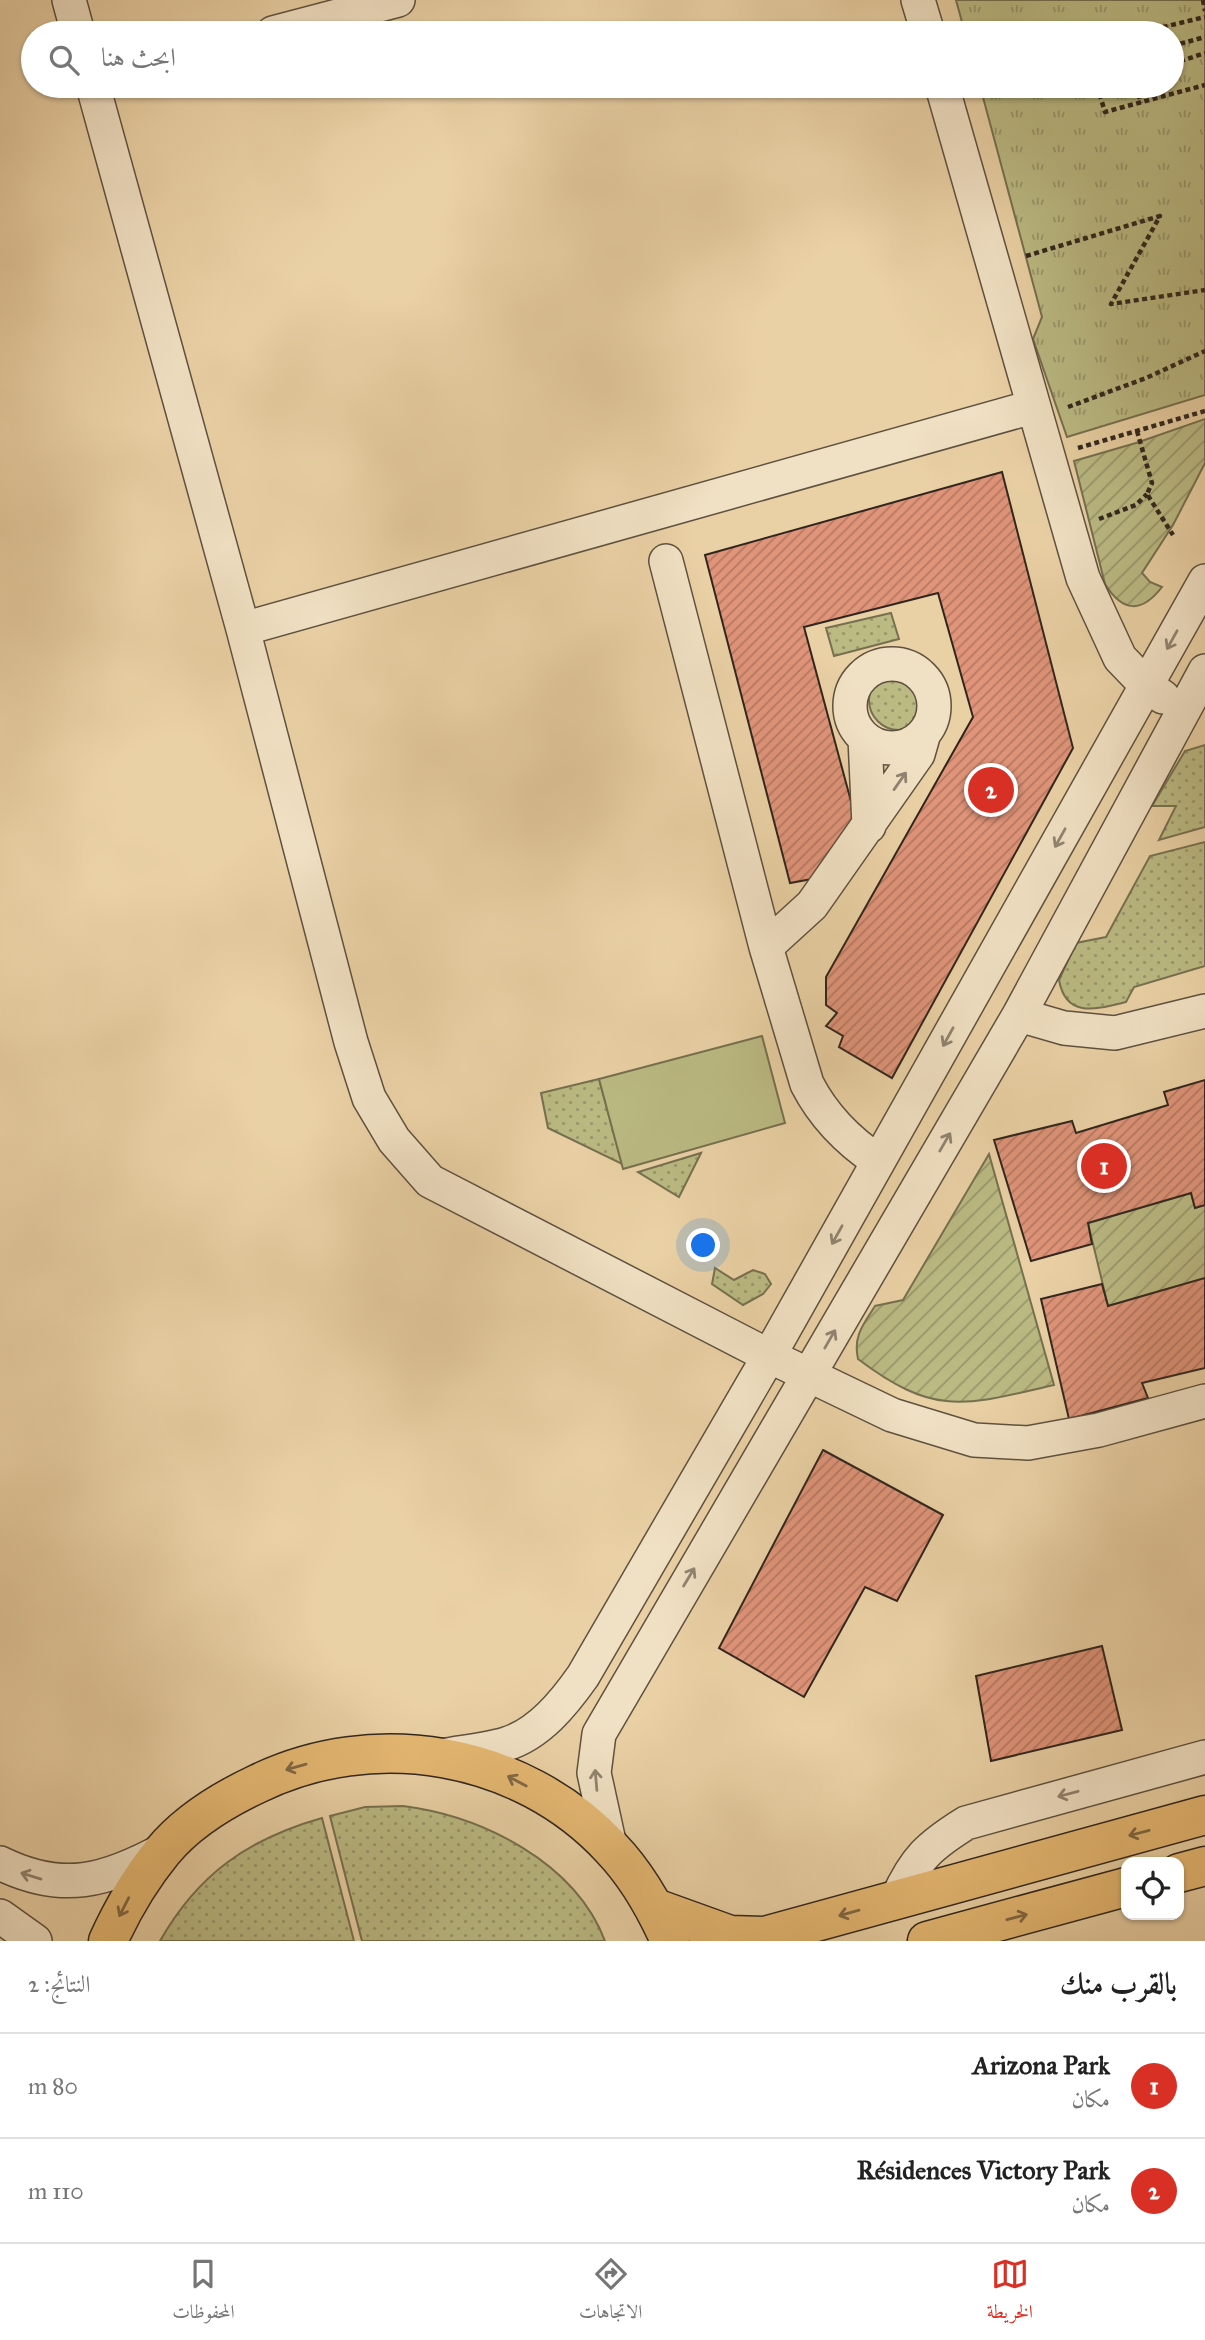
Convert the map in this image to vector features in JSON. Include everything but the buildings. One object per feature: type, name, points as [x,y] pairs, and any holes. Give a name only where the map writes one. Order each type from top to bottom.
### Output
[{"type":"main road","points":[[108,1941],[127,1899],[165,1849],[223,1800],[291,1767],[365,1752],[441,1756],[503,1774],[561,1805],[610,1846],[663,1925],[730,1935],[765,1937],[1205,1815]]},
{"type":"main road","points":[[1184,1872],[1205,1866]]},
{"type":"main road","points":[[927,1941],[1121,1888]]},
{"type":"street","points":[[69,0],[75,21]]},
{"type":"street","points":[[319,21],[398,0]]},
{"type":"street","points":[[918,0],[924,21]]},
{"type":"street","points":[[96,98],[243,629],[351,1042],[369,1098],[394,1140],[430,1181],[499,1219],[769,1356],[892,1415],[974,1440],[1028,1443],[1099,1430],[1205,1401]]},
{"type":"street","points":[[946,98],[1047,408],[1083,578],[1119,658],[1146,685],[1182,710]]},
{"type":"street","points":[[243,629],[1047,408]]},
{"type":"street","points":[[666,561],[766,947],[807,1084],[816,1101],[842,1133],[878,1161]]},
{"type":"street","points":[[441,1756],[508,1744],[536,1727],[563,1704],[583,1676],[769,1356],[1205,581]]},
{"type":"street","points":[[766,947],[801,918],[869,826],[918,754],[935,707],[932,693],[916,670],[889,663],[863,675],[850,699],[853,721],[865,738],[877,745],[902,747],[924,733]]},
{"type":"street","points":[[610,1846],[594,1773],[599,1734],[1019,1015],[1205,671]]},
{"type":"street","points":[[865,738],[869,826]]},
{"type":"street","points":[[1019,1015],[1063,1028],[1115,1033],[1205,1011]]},
{"type":"street","points":[[897,1899],[918,1858],[936,1842],[966,1823],[1205,1757]]},
{"type":"street","points":[[0,1863],[52,1882],[97,1879],[129,1868],[165,1849]]},
{"type":"street","points":[[0,1916],[35,1941]]},
{"type":"path","points":[[1203,0],[1205,11]]},
{"type":"path","points":[[1184,22],[1205,17]]},
{"type":"path","points":[[1184,43],[1205,37]]},
{"type":"path","points":[[1184,60],[1205,53]]},
{"type":"path","points":[[1184,91],[1205,85]]},
{"type":"path","points":[[1101,98],[1105,112],[1159,98]]},
{"type":"path","points":[[1140,98],[1141,103]]},
{"type":"path","points":[[1019,258],[1160,216],[1111,304],[1205,290]]},
{"type":"path","points":[[1047,408],[1146,378],[1205,351]]},
{"type":"path","points":[[1074,449],[1205,411]]},
{"type":"path","points":[[1092,521],[1136,505],[1147,494],[1152,483],[1137,431]]},
{"type":"path","points":[[1147,494],[1173,535]]},
{"type":"green space","points":[[956,0],[1205,0],[1205,395],[1067,437],[1033,339],[1042,317],[983,98],[1184,98],[1184,21],[962,21]]},
{"type":"green space","points":[[1205,419],[1205,463],[1173,525],[1142,573],[1150,582],[1162,587],[1147,602],[1126,605],[1112,594],[1105,584],[1074,461]]},
{"type":"green space","points":[[891,613],[899,639],[834,656],[826,628]]},
{"type":"green space","points":[[893,670],[905,670],[924,683],[929,700],[927,712],[916,725],[905,730],[893,730],[874,717],[869,706],[869,694],[882,675]]},
{"type":"green space","points":[[1205,745],[1205,827],[1159,840],[1176,806],[1152,806],[1185,751]]},
{"type":"green space","points":[[1205,842],[1205,966],[1134,987],[1126,1002],[1084,1008],[1068,1001],[1059,980],[1076,943],[1106,937],[1150,856]]},
{"type":"green space","points":[[762,1036],[785,1123],[623,1169],[599,1079]]},
{"type":"green space","points":[[599,1079],[622,1164],[548,1128],[541,1093]]},
{"type":"green space","points":[[701,1153],[679,1197],[638,1172]]},
{"type":"green space","points":[[989,1154],[1054,1385],[974,1401],[952,1402],[931,1398],[909,1391],[858,1359],[858,1337],[875,1306],[903,1300]]},
{"type":"green space","points":[[1191,1193],[1195,1208],[1205,1205],[1205,1278],[1108,1306],[1088,1223]]},
{"type":"green space","points":[[715,1268],[734,1280],[753,1270],[765,1274],[771,1284],[763,1294],[743,1305],[712,1284]]},
{"type":"green space","points":[[403,1806],[433,1811],[494,1832],[549,1866],[572,1888],[591,1913],[605,1941],[362,1941],[330,1816],[365,1807]]},
{"type":"green space","points":[[322,1818],[354,1941],[160,1941],[191,1896],[228,1862],[271,1837]]},
{"type":"place","name":"Résidences Victory Park","points":[[991,790]]},
{"type":"place","name":"Arizona Park","points":[[1104,1166]]}]
